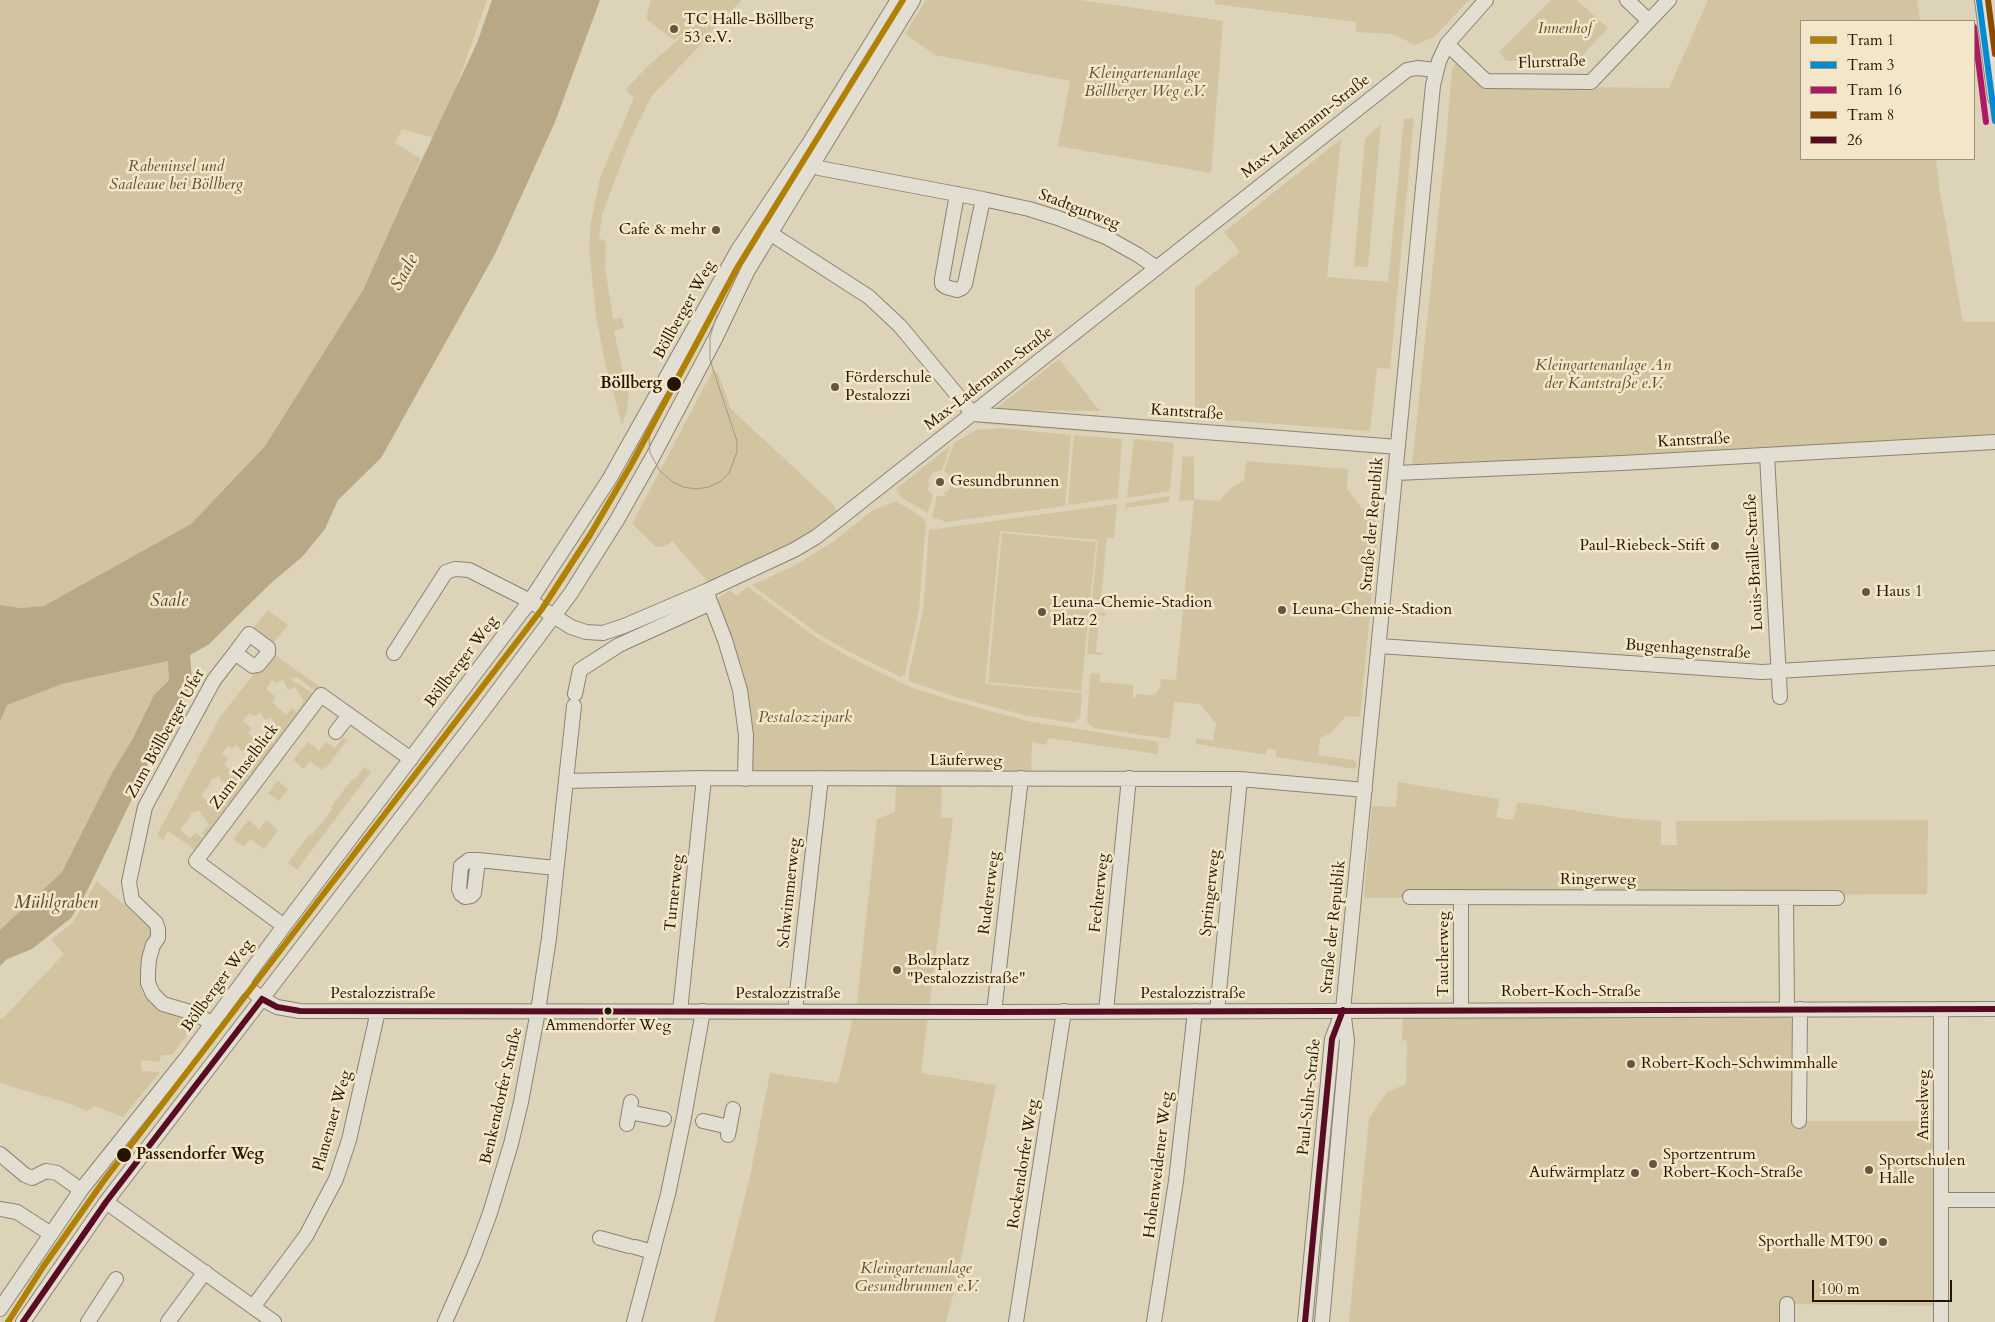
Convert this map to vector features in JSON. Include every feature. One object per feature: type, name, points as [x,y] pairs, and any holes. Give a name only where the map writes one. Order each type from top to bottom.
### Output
[{"type":"street","name":"Böllberger Weg","points":[[0,1309],[81,1190],[162,1090],[530,601],[610,478],[738,250],[810,142],[898,0]]},
{"type":"street","points":[[23,1322],[106,1202],[571,593],[630,498],[769,233],[913,0]]},
{"type":"street","name":"Straße der Republik","points":[[1343,1010],[1433,85],[1436,70],[1447,44],[1486,0]]},
{"type":"street","points":[[1627,0],[1649,21]]},
{"type":"street","name":"Flurstraße","points":[[1447,44],[1486,81],[1591,82],[1667,1]]},
{"type":"street","points":[[1986,6],[1995,98]]},
{"type":"street","name":"Max-Lademann-Straße","points":[[580,670],[618,645],[816,537],[1407,70],[1417,68],[1436,70]]},
{"type":"street","name":"Stadtgutweg","points":[[812,163],[819,168],[1029,209],[1080,226],[1138,255],[1157,268]]},
{"type":"street","points":[[957,194],[942,284],[957,290],[965,284],[983,199]]},
{"type":"street","points":[[755,223],[869,297],[900,326],[973,414]]},
{"type":"street","name":"Kantstraße","points":[[973,414],[1398,447]]},
{"type":"street","name":"Kantstraße","points":[[1396,473],[1995,442]]},
{"type":"street","name":"Louis-Braille-Straße","points":[[1767,455],[1780,697]]},
{"type":"street","name":"Max-Lademann-Straße","points":[[394,653],[446,572],[458,568],[469,570],[530,601],[570,628],[586,632],[603,633],[707,598]]},
{"type":"street","points":[[707,598],[725,640],[740,690],[746,735],[745,779]]},
{"type":"street","name":"Bugenhagenstraße","points":[[1379,646],[1762,672],[1995,658]]},
{"type":"street","name":"Zum Böllberger Ufer","points":[[212,1024],[198,1014],[164,1004],[152,994],[148,983],[149,958],[153,945],[158,938],[158,929],[156,923],[132,900],[128,882],[145,807],[214,680],[235,653]]},
{"type":"street","name":"Benkendorfer Straße","points":[[445,1322],[483,1233],[511,1144],[538,1011],[549,938],[574,700],[580,670]]},
{"type":"street","name":"Zum Inselblick","points":[[284,926],[196,861],[321,695],[411,759]]},
{"type":"street","points":[[336,732],[349,715]]},
{"type":"street","name":"Läuferweg","points":[[566,781],[704,778],[1240,779],[1365,790]]},
{"type":"street","name":"Turnerweg","points":[[680,1011],[704,778]]},
{"type":"street","name":"Schwimmerweg","points":[[794,1012],[821,778]]},
{"type":"street","name":"Rudererweg","points":[[994,1012],[1021,778]]},
{"type":"street","name":"Fechterweg","points":[[1106,1011],[1129,778]]},
{"type":"street","name":"Springerweg","points":[[1217,1011],[1240,779]]},
{"type":"street","points":[[478,860],[556,868]]},
{"type":"street","name":"Ringerweg","points":[[1410,897],[1837,898]]},
{"type":"street","name":"Taucherweg","points":[[1461,897],[1461,1010]]},
{"type":"street","points":[[1786,898],[1798,1122]]},
{"type":"street","name":"Pestalozzistraße","points":[[242,983],[262,999],[278,1007],[300,1011],[1064,1012],[1343,1010]]},
{"type":"street","name":"Amselweg","points":[[1941,1009],[1941,1322]]},
{"type":"street","name":"Robert-Koch-Straße","points":[[1343,1010],[1995,1009]]},
{"type":"street","name":"Paul-Suhr-Straße","points":[[1305,1322],[1332,1039],[1343,1010]]},
{"type":"street","name":"Paul-Suhr-Straße","points":[[1322,1322],[1347,1041],[1343,1010]]},
{"type":"street","name":"Planenaer Weg","points":[[253,1307],[306,1236],[336,1179],[352,1130],[378,1011]]},
{"type":"street","points":[[634,1322],[653,1252],[684,1120],[704,1011]]},
{"type":"street","name":"Hohenweidener Weg","points":[[1154,1322],[1176,1181],[1195,1011]]},
{"type":"street","name":"Rockendorfer Weg","points":[[1016,1322],[1064,1012]]},
{"type":"street","points":[[629,1113],[684,1120],[728,1131],[732,1109]]},
{"type":"street","points":[[0,1154],[25,1175],[32,1178],[46,1172],[57,1173],[81,1190]]},
{"type":"street","points":[[0,1200],[51,1234]]},
{"type":"street","points":[[1941,1200],[1995,1200]]},
{"type":"street","points":[[106,1202],[274,1322]]},
{"type":"street","points":[[0,1209],[17,1212]]},
{"type":"street","points":[[599,1239],[653,1252]]},
{"type":"street","points":[[168,1322],[205,1272]]},
{"type":"street","points":[[88,1322],[116,1279]]},
{"type":"street","points":[[1787,1304],[1787,1322]]},
{"type":"green space","name":"Rabeninsel und Saaleaue bei Böllberg","points":[[0,0],[487,0],[438,139],[402,129],[395,143],[421,159],[363,290],[265,446],[191,524],[68,597],[44,606],[21,608],[0,605]]},
{"type":"green space","points":[[651,0],[742,0],[651,97],[632,135],[602,215],[599,238],[606,242],[605,267],[613,319],[622,318],[624,328],[614,331],[629,393],[627,410],[622,425],[605,363],[596,315],[589,250],[591,222],[600,178],[634,98],[625,90],[647,67],[695,25],[674,40],[646,19]]},
{"type":"green space","name":"Kleingartenanlage Böllberger Weg e.V.","points":[[926,0],[1081,0],[1223,21],[1211,173],[1058,146],[1070,81],[935,55],[905,34]]},
{"type":"green space","points":[[1215,0],[1469,0],[1434,37],[1415,45],[1393,34],[1356,32],[1356,22],[1215,4]]},
{"type":"green space","name":"Innenhof","points":[[1551,0],[1577,0],[1608,28],[1578,60],[1506,61],[1499,52]]},
{"type":"green space","name":"Kleingartenanlage An der Kantstraße e.V.","points":[[1708,0],[1917,0],[1920,20],[1800,20],[1800,160],[1936,160],[1939,187],[1963,322],[1995,322],[1995,439],[1417,467],[1412,465],[1452,69],[1459,59],[1484,86],[1669,88]]},
{"type":"green space","points":[[1414,118],[1390,369],[1377,368],[1370,431],[1198,418],[1195,410],[1195,288],[1240,252],[1224,232],[1341,139],[1327,277],[1388,282],[1404,119]]},
{"type":"green space","points":[[1381,124],[1368,267],[1354,266],[1365,139]]},
{"type":"green space","points":[[1059,359],[1100,411],[994,410]]},
{"type":"green space","points":[[713,370],[718,373],[731,409],[834,505],[836,511],[834,517],[815,532],[739,571],[735,568],[708,582],[672,541],[666,546],[656,547],[632,524]]},
{"type":"green space","points":[[983,421],[1115,431],[1120,434],[985,424]]},
{"type":"green space","points":[[1000,428],[1071,435],[1065,506],[946,522],[932,517],[937,496],[946,496],[944,493],[948,491],[952,483],[949,474],[944,471],[954,443],[976,430]]},
{"type":"green space","points":[[1074,435],[1122,439],[1118,498],[1068,505]]},
{"type":"green space","points":[[1134,439],[1174,443],[1170,491],[1127,498]]},
{"type":"green space","points":[[950,446],[942,470],[933,472],[928,480],[929,487],[927,490],[933,495],[928,513],[902,498],[896,489]]},
{"type":"green space","name":"Leuna-Chemie-Stadion","points":[[1183,456],[1194,457],[1194,499],[1219,501],[1231,488],[1244,480],[1246,461],[1348,469],[1347,489],[1363,510],[1380,511],[1360,717],[1346,716],[1333,731],[1320,739],[1318,755],[1354,760],[1356,762],[1356,769],[1276,757],[1276,750],[1267,748],[1266,755],[1196,744],[1197,738],[1213,741],[1216,724],[1200,704],[1174,702],[1170,739],[1094,728],[1087,722],[1090,675],[1092,673],[1100,674],[1100,682],[1133,685],[1133,698],[1137,698],[1136,694],[1155,694],[1160,687],[1161,679],[1176,680],[1194,500],[1179,501]]},
{"type":"green space","points":[[1170,496],[1169,502],[1126,508],[1126,503]]},
{"type":"green space","points":[[896,501],[923,518],[926,524],[919,610],[905,674],[901,677],[848,651],[817,633],[752,585],[794,566],[834,541],[872,511]]},
{"type":"green space","points":[[1117,504],[1114,538],[1107,538],[1101,597],[1108,598],[1108,600],[1092,599],[1098,540],[1000,531],[985,684],[1082,693],[1080,718],[1073,723],[1024,715],[956,697],[909,681],[909,673],[923,610],[929,530]]},
{"type":"green space","name":"Leuna-Chemie-Stadion Platz 2","points":[[1002,533],[1096,542],[1081,691],[988,682]]},
{"type":"green space","name":"Pestalozzipark","points":[[748,587],[814,636],[846,655],[910,687],[1027,721],[1159,742],[1157,754],[1049,738],[1045,745],[1032,742],[1031,778],[942,778],[941,817],[953,818],[921,1073],[996,1085],[955,1288],[946,1322],[714,1322],[750,1176],[770,1073],[838,1083],[857,1001],[877,819],[895,812],[896,778],[745,779],[746,735],[709,604],[730,590],[736,596]]},
{"type":"green space","points":[[268,610],[288,625],[271,646],[250,632]]},
{"type":"green space","points":[[1091,612],[1106,613],[1106,616],[1099,615],[1096,652],[1102,653],[1102,655],[1087,654]]},
{"type":"green space","points":[[271,652],[321,688],[318,693],[298,678],[292,678],[293,683],[298,683],[313,694],[299,712],[297,711],[304,701],[295,687],[288,690],[283,680],[276,683],[272,680],[266,689],[276,697],[272,702],[286,715],[292,708],[304,718],[295,729],[289,725],[276,743],[273,742],[280,732],[271,718],[265,720],[261,713],[254,716],[249,713],[243,721],[252,728],[248,733],[262,746],[268,739],[280,749],[272,760],[266,756],[252,774],[249,773],[256,763],[247,749],[241,751],[237,745],[231,748],[228,745],[222,754],[228,759],[224,764],[238,777],[244,770],[256,781],[240,790],[228,806],[225,803],[233,794],[224,781],[222,782],[219,776],[210,781],[211,783],[201,795],[214,807],[220,801],[233,812],[222,827],[216,822],[205,837],[202,834],[209,825],[199,810],[190,814],[191,817],[180,829],[190,838],[196,833],[210,843],[201,854],[168,831],[163,840],[157,835],[220,717]]},
{"type":"green space","points":[[169,661],[169,680],[154,695],[62,872],[0,930],[0,722],[7,705],[62,684]]},
{"type":"green space","points":[[343,738],[347,740],[326,768],[324,767],[322,770],[310,761],[304,769],[293,760],[308,742],[318,752],[326,742],[335,748]]},
{"type":"green space","points":[[364,767],[371,772],[297,870],[288,863],[309,835],[311,836],[333,809],[331,807],[352,779],[354,780]]},
{"type":"green space","points":[[278,781],[288,789],[279,801],[268,793]]},
{"type":"green space","points":[[1398,782],[1499,799],[1496,817],[1513,820],[1518,802],[1623,818],[1661,821],[1661,845],[1677,845],[1676,821],[1928,820],[1927,894],[1367,898],[1364,897],[1372,806],[1396,807]]},
{"type":"green space","points":[[248,820],[258,828],[258,831],[266,820],[278,830],[264,849],[250,839],[244,847],[233,839]]},
{"type":"green space","points":[[97,881],[153,930],[147,942],[141,963],[144,992],[160,1009],[198,1021],[172,1055],[163,1055],[160,1058],[160,1062],[141,1060],[141,1071],[160,1072],[123,1117],[94,1106],[87,1111],[71,1104],[0,1083],[0,1019],[64,954],[51,940],[73,922]]},
{"type":"green space","name":"Sportzentrum Robert-Koch-Straße","points":[[1786,1016],[1794,1021],[1799,1121],[1941,1121],[1941,1306],[1788,1304],[1787,1322],[1349,1322],[1369,1118],[1387,1092],[1406,1084],[1407,1041],[1402,1040],[1403,1017]]},
{"type":"water","name":"Saale","points":[[492,0],[600,0],[555,122],[495,254],[381,458],[338,500],[325,529],[302,557],[270,584],[208,645],[190,655],[192,680],[184,699],[171,711],[134,795],[84,897],[71,918],[32,949],[7,959],[0,966],[0,930],[62,872],[154,695],[169,680],[168,661],[62,684],[7,705],[0,722],[0,605],[21,608],[44,606],[191,524],[265,446],[363,290],[477,43]]},
{"type":"tram line","name":"1","points":[[8,1322],[43,1267],[105,1179],[542,609],[590,535],[631,465],[737,268],[903,0]]},
{"type":"tram line","name":"3","points":[[1979,0],[1995,121]]},
{"type":"tram line","name":"8","points":[[1988,0],[1995,54]]},
{"type":"tram line","name":"16","points":[[1975,35],[1986,122]]},
{"type":"tram line","points":[[653,425],[649,439],[650,453],[660,471],[673,482],[683,487],[696,489],[709,487],[721,481],[729,473],[737,452],[737,441],[710,360],[710,337],[717,315]]},
{"type":"transit line","name":"26","points":[[262,999],[277,1007],[300,1011],[994,1012],[1995,1009]]},
{"type":"transit line","name":"26","points":[[23,1322],[106,1202],[262,999]]},
{"type":"transit line","name":"26","points":[[1305,1322],[1332,1039],[1343,1010]]},
{"type":"place","name":"TC Halle-Böllberg 53 e.V.","points":[[674,29]]},
{"type":"place","name":"Cafe & mehr","points":[[716,230]]},
{"type":"place","name":"Böllberg","points":[[674,384]]},
{"type":"place","name":"Förderschule Pestalozzi","points":[[835,387]]},
{"type":"place","name":"Gesundbrunnen","points":[[940,482]]},
{"type":"place","name":"Paul-Riebeck-Stift","points":[[1715,546]]},
{"type":"place","name":"Haus 1","points":[[1866,592]]},
{"type":"place","name":"Leuna-Chemie-Stadion","points":[[1282,610]]},
{"type":"place","name":"Leuna-Chemie-Stadion Platz 2","points":[[1042,612]]},
{"type":"place","name":"Bolzplatz \"Pestalozzistraße\"","points":[[897,970]]},
{"type":"place","name":"Ammendorfer Weg","points":[[608,1011]]},
{"type":"place","name":"Robert-Koch-Schwimmhalle","points":[[1631,1064]]},
{"type":"place","name":"Passendorfer Weg","points":[[124,1155]]},
{"type":"place","name":"Sportzentrum Robert-Koch-Straße","points":[[1653,1164]]},
{"type":"place","name":"Sportschulen Halle","points":[[1869,1170]]},
{"type":"place","name":"Aufwärmplatz","points":[[1635,1173]]},
{"type":"place","name":"Sporthalle MT90","points":[[1883,1242]]},
{"type":"water label","name":"Mühlgraben","points":[[56,904]]},
{"type":"park label","name":"Kleingartenanlage Gesundbrunnen e.V.","points":[[916,1278]]}]
